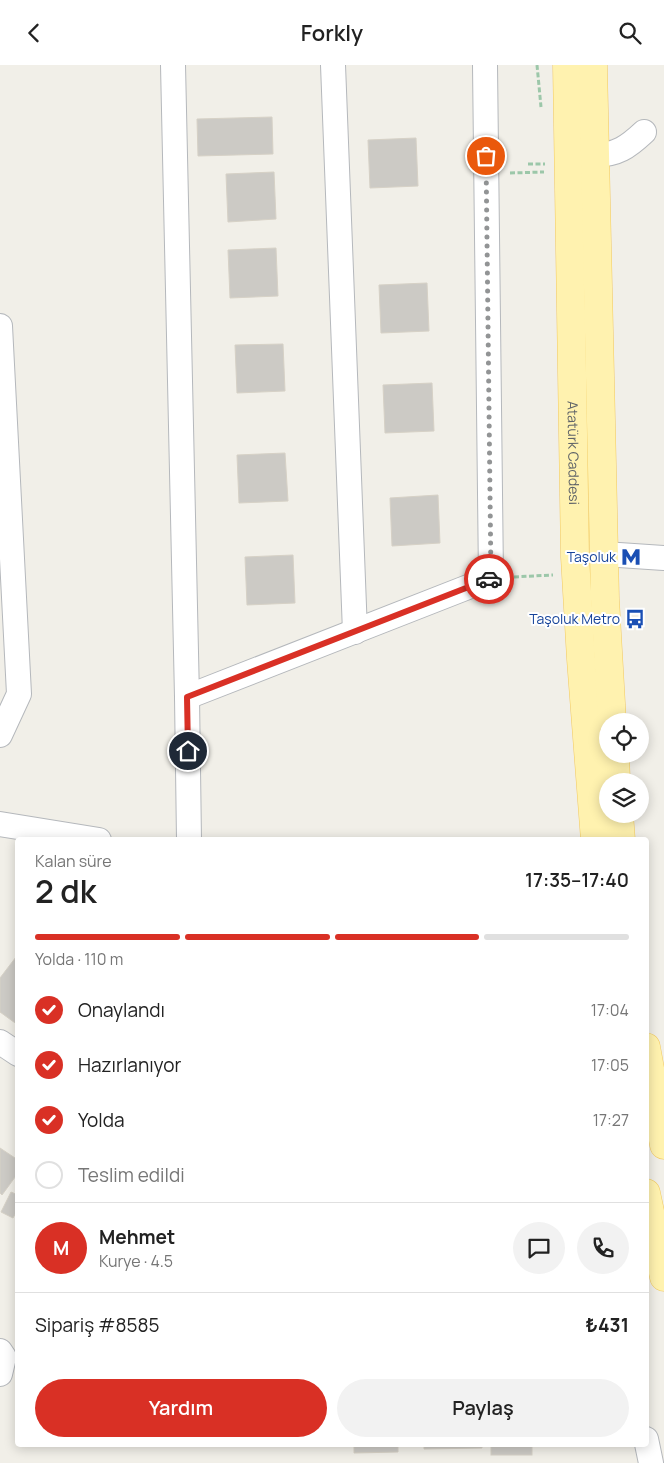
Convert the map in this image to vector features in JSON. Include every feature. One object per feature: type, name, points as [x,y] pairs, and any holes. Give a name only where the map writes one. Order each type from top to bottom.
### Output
[{"type":"main road","name":"Atatürk Caddesi","points":[[568,65],[576,573],[595,837]]},
{"type":"main road","name":"Atatürk Caddesi","points":[[593,65],[604,554],[612,713]]},
{"type":"main road","points":[[620,823],[621,837]]},
{"type":"main road","points":[[649,1063],[664,1145]]},
{"type":"main road","points":[[649,1207],[664,1277]]},
{"type":"street","points":[[173,65],[189,837]]},
{"type":"street","points":[[333,65],[355,632]]},
{"type":"street","points":[[187,697],[491,578],[485,65]]},
{"type":"street","points":[[594,155],[607,155],[629,146],[644,132]]},
{"type":"street","points":[[0,327],[19,694],[0,735]]},
{"type":"street","points":[[604,554],[664,558]]},
{"type":"street","points":[[0,824],[80,837]]},
{"type":"street","points":[[0,1042],[15,1052]]},
{"type":"street","points":[[648,1447],[651,1463]]},
{"type":"path","points":[[537,65],[537,71]]},
{"type":"path","points":[[486,174],[551,172]]},
{"type":"path","points":[[491,578],[576,573]]},
{"type":"building","points":[[272,117],[273,154],[198,156],[197,119]]},
{"type":"building","points":[[416,138],[418,186],[370,188],[368,140]]},
{"type":"building","points":[[274,172],[276,219],[228,222],[226,174]]},
{"type":"building","points":[[276,248],[278,296],[230,298],[228,250]]},
{"type":"building","points":[[427,283],[429,331],[381,333],[379,285]]},
{"type":"building","points":[[283,344],[285,391],[237,393],[235,345]]},
{"type":"building","points":[[432,383],[434,431],[385,433],[383,385]]},
{"type":"building","points":[[285,453],[288,501],[239,503],[237,455]]},
{"type":"building","points":[[438,495],[440,543],[392,546],[390,498]]},
{"type":"building","points":[[293,555],[295,603],[247,605],[245,557]]},
{"type":"building","points":[[15,958],[15,1023],[0,1012],[0,978]]},
{"type":"building","points":[[0,1148],[15,1158],[15,1177],[2,1195],[0,1193]]},
{"type":"building","points":[[11,1192],[15,1194],[15,1214],[13,1218],[1,1212]]},
{"type":"building","points":[[354,1447],[398,1447],[398,1452],[354,1453]]},
{"type":"building","points":[[424,1447],[482,1447],[482,1448],[424,1449]]},
{"type":"building","points":[[491,1447],[532,1447],[532,1455],[491,1455]]},
{"type":"way so far","points":[[486,156],[491,578],[489,579]]},
{"type":"place","name":"Taşoluk","points":[[631,557]]},
{"type":"place","name":"Taşoluk Metro","points":[[635,619]]},
{"type":"route","points":[[188,751],[187,697],[489,579]]}]
